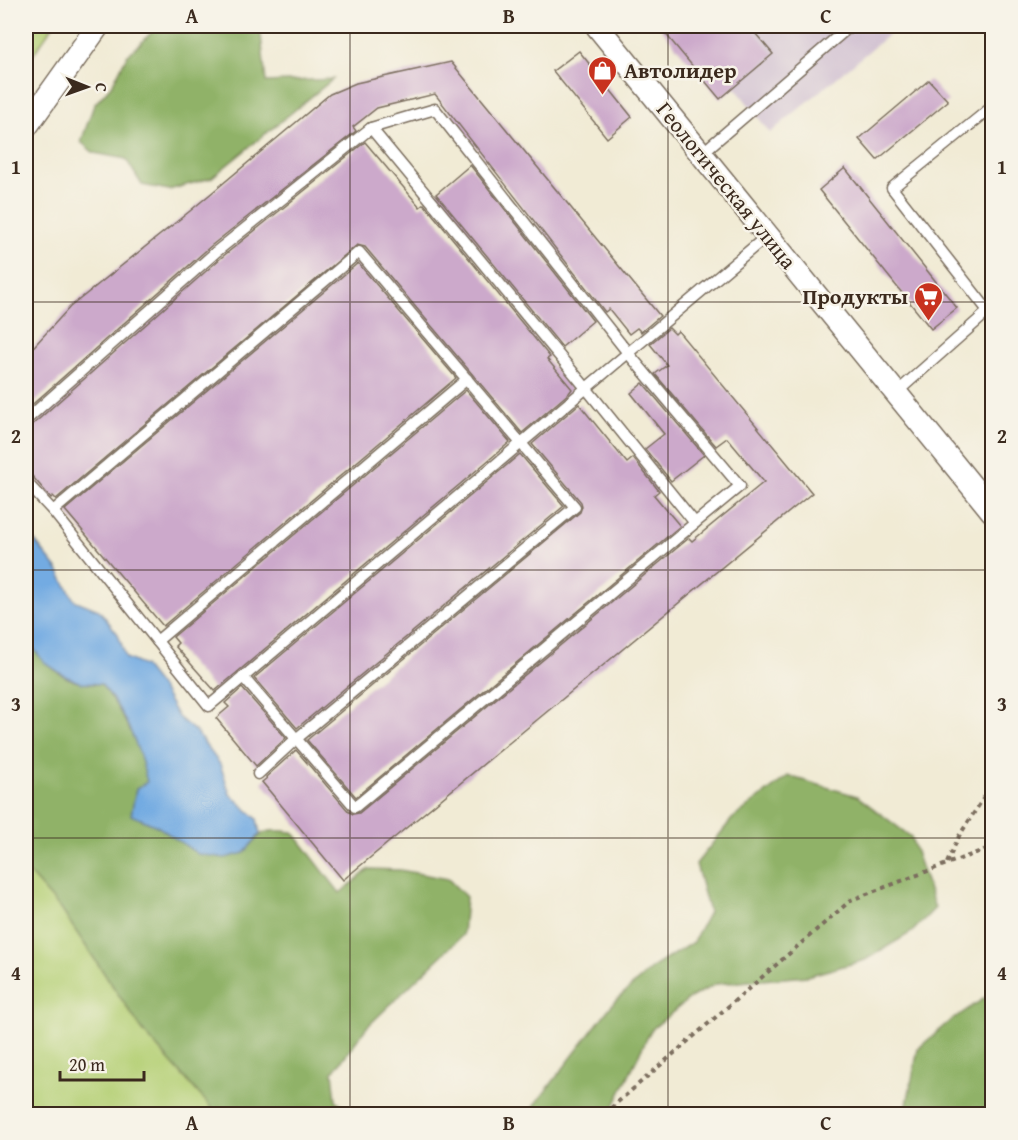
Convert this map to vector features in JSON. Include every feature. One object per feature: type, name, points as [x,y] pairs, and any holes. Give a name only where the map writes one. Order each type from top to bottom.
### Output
[{"type":"street","points":[[26,128],[98,26]]},
{"type":"street","name":"Геологическая улица","points":[[597,26],[993,511]]},
{"type":"lane","points":[[701,154],[850,26]]},
{"type":"lane","points":[[896,393],[991,310],[892,188],[993,107]]},
{"type":"lane","points":[[26,420],[217,250],[371,128],[435,110],[628,352],[740,486],[355,807],[243,677]]},
{"type":"lane","points":[[371,128],[695,523]]},
{"type":"lane","points":[[26,482],[53,511],[209,706],[768,235]]},
{"type":"lane","points":[[53,511],[359,252],[575,507],[296,739],[258,774]]},
{"type":"lane","points":[[157,641],[466,379]]},
{"type":"path","points":[[947,864],[959,836],[993,785]]},
{"type":"path","points":[[604,1114],[851,900],[993,847]]},
{"type":"shaded area","points":[[659,26],[899,26],[770,133],[735,87],[720,99]]},
{"type":"green space","points":[[26,26],[53,26],[26,65]]},
{"type":"green space","points":[[156,26],[260,26],[266,82],[333,79],[211,178],[169,190],[142,185],[126,159],[94,153],[81,142],[94,105],[112,85],[127,56]]},
{"type":"green space","points":[[26,639],[44,660],[65,677],[82,683],[101,684],[123,717],[137,745],[146,771],[147,782],[140,819],[157,826],[198,854],[244,853],[264,833],[269,831],[293,832],[340,893],[369,869],[400,870],[448,879],[466,897],[463,935],[367,1027],[333,1072],[336,1100],[351,1114],[217,1114],[143,1031],[61,909],[26,870]]},
{"type":"green space","points":[[788,776],[857,796],[911,837],[935,908],[912,932],[865,960],[807,976],[716,984],[690,998],[651,1030],[610,1114],[528,1114],[614,1002],[652,968],[693,942],[709,912],[696,864],[732,819]]},
{"type":"green space","points":[[26,870],[61,909],[143,1031],[217,1114],[26,1114]]},
{"type":"green space","points":[[992,993],[992,1114],[905,1114],[918,1049],[946,1024]]},
{"type":"water","points":[[26,530],[58,570],[74,600],[99,610],[118,634],[126,658],[144,666],[162,689],[178,717],[196,732],[220,764],[230,794],[257,819],[260,834],[244,853],[225,858],[198,854],[157,826],[131,815],[136,789],[147,782],[140,756],[124,717],[101,684],[81,683],[65,676],[44,662],[26,639]]},
{"type":"building","points":[[659,26],[749,26],[773,54],[720,99]]},
{"type":"building","points":[[579,51],[632,117],[607,138],[553,71]]},
{"type":"building","points":[[451,62],[660,316],[641,332],[637,328],[629,334],[609,309],[605,312],[435,94],[377,108],[353,127],[356,131],[212,245],[26,410],[26,355],[70,307],[330,94],[356,83]]},
{"type":"building","points":[[929,80],[948,101],[877,160],[859,139]]},
{"type":"building","points":[[365,142],[420,207],[424,204],[550,357],[547,359],[572,389],[569,393],[522,433],[365,247],[357,245],[56,499],[53,496],[51,498],[26,469],[26,427],[31,426],[222,257]]},
{"type":"building","points":[[470,165],[593,321],[562,347],[436,194]]},
{"type":"building","points":[[845,168],[957,308],[931,329],[819,190]]},
{"type":"building","points":[[358,263],[456,378],[163,626],[65,510]]},
{"type":"building","points":[[669,328],[675,334],[678,331],[812,493],[343,880],[262,782],[266,777],[296,750],[349,812],[359,813],[689,538],[692,541],[764,482],[727,438],[716,446],[655,374],[667,365],[650,344]]},
{"type":"building","points":[[643,383],[704,455],[671,481],[645,449],[664,434],[631,393]]},
{"type":"building","points":[[466,390],[510,442],[215,691],[175,646],[178,643],[173,637]]},
{"type":"building","points":[[579,404],[627,463],[633,458],[659,491],[654,495],[680,526],[356,797],[307,740],[580,512],[581,502],[532,444]]},
{"type":"building","points":[[520,454],[564,506],[297,728],[254,678]]},
{"type":"building","points":[[242,688],[286,738],[256,766],[216,718],[229,707],[225,703]]},
{"type":"place","name":"Автолидер","points":[[603,96]]},
{"type":"place","name":"Продукты","points":[[929,322]]}]
